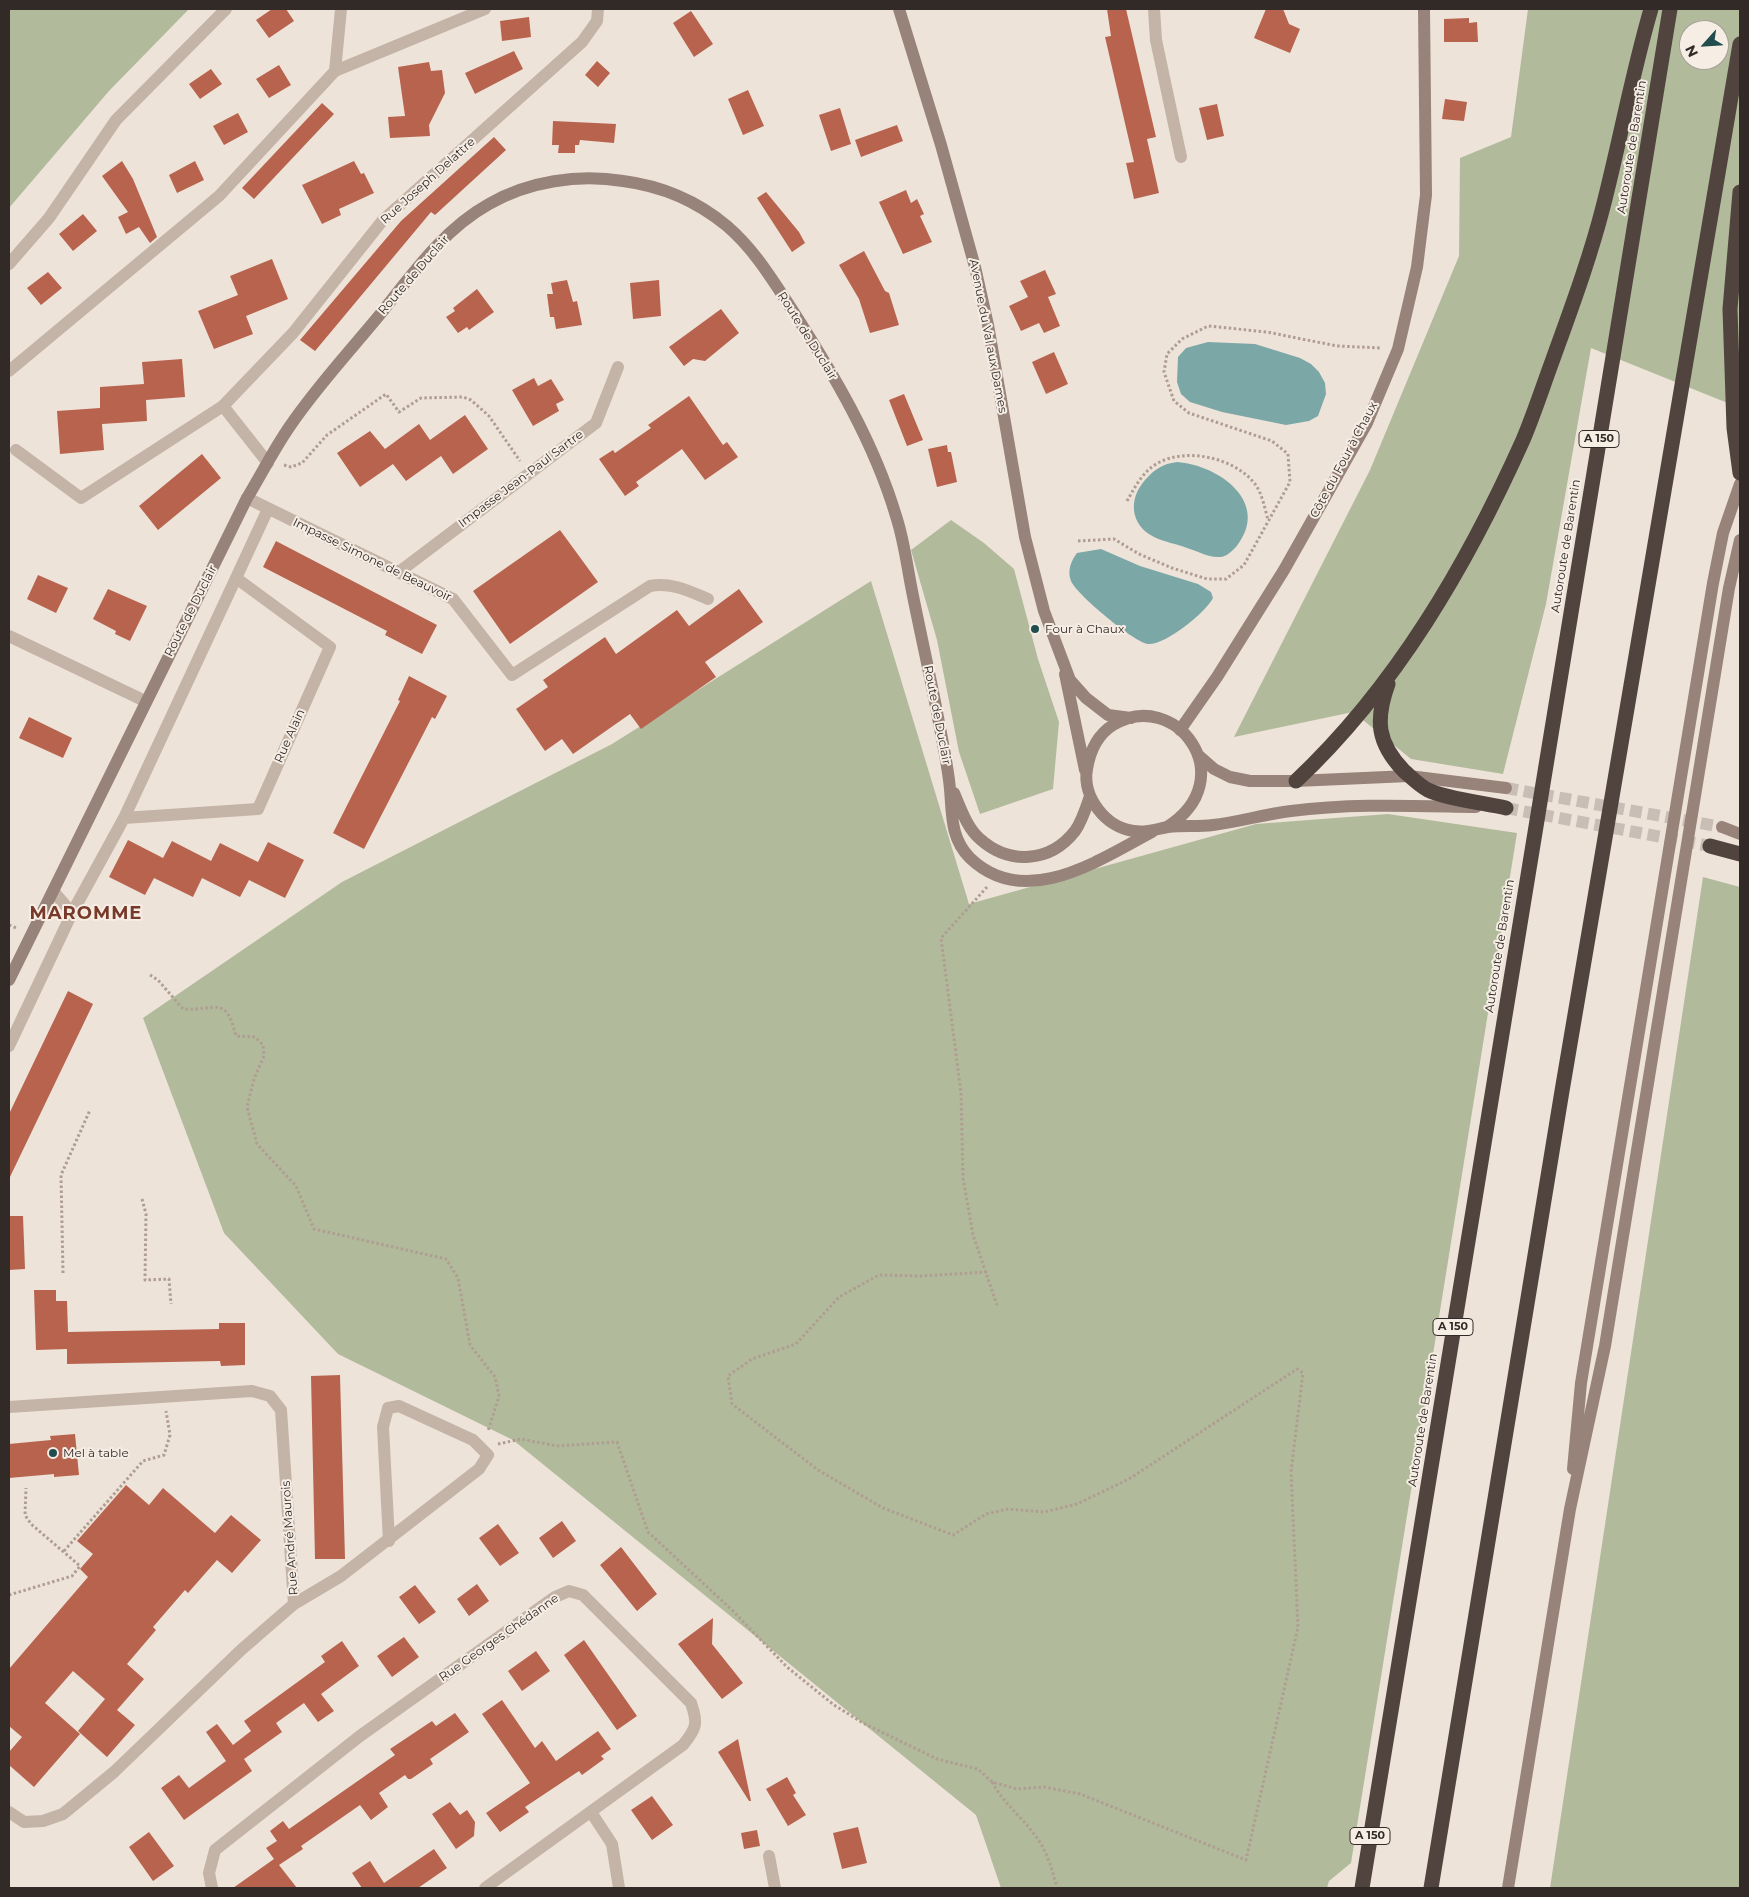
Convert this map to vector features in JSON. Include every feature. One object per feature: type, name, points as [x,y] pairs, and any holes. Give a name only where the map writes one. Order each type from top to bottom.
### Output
[{"type":"highway","points":[[1296,781],[1321,757],[1392,673],[1410,648],[1469,549],[1523,440],[1571,310],[1603,208],[1636,63],[1651,9]]},
{"type":"highway","name":"Autoroute de Barentin","points":[[1362,1888],[1670,9]]},
{"type":"highway","points":[[1431,1888],[1562,1091],[1740,44]]},
{"type":"highway","points":[[1740,192],[1730,309],[1734,428],[1740,473]]},
{"type":"highway","points":[[1392,673],[1381,702],[1379,724],[1385,746],[1394,760],[1409,776],[1428,790],[1506,808]]},
{"type":"highway","points":[[1710,846],[1740,854]]},
{"type":"main road","name":"Avenue du Val aux Dames","points":[[899,9],[941,145],[975,267],[988,325],[1025,537],[1044,611],[1070,680],[1086,698],[1108,715],[1131,718]]},
{"type":"main road","name":"Côte du Four à Chaux","points":[[1180,730],[1217,677],[1284,570],[1367,423],[1398,349],[1416,267],[1426,196],[1424,9]]},
{"type":"main road","name":"Route de Duclair","points":[[9,980],[247,498],[290,425],[424,259],[462,222],[488,204],[534,186],[588,178],[647,185],[687,199],[725,224],[745,243],[770,275],[850,405],[866,437],[898,520],[950,781],[952,825],[959,847],[982,869],[996,877],[1013,882],[1037,881],[1069,873],[1098,862],[1152,832]]},
{"type":"main road","points":[[1570,1509],[1581,1383],[1713,583],[1723,533],[1740,484]]},
{"type":"main road","points":[[1508,1888],[1570,1509],[1605,1346],[1729,588],[1740,540]]},
{"type":"main road","name":"Avenue du Val aux Dames","points":[[1064,667],[1068,695],[1086,774]]},
{"type":"main road","points":[[1167,828],[1182,818],[1193,805],[1200,789],[1202,772],[1198,755],[1191,741],[1180,730],[1165,721],[1148,717],[1131,718],[1113,725],[1099,738],[1089,755],[1086,774],[1090,796],[1100,812],[1115,824],[1133,831],[1152,832],[1167,828],[1213,825],[1291,811],[1357,805],[1506,808]]},
{"type":"main road","points":[[1198,755],[1214,769],[1230,777],[1250,780],[1296,781],[1409,776],[1506,788]]},
{"type":"main road","name":"Route de Duclair","points":[[950,781],[964,818],[979,838],[999,853],[1023,859],[1041,854],[1059,845],[1074,832],[1090,796]]},
{"type":"main road","points":[[1722,827],[1740,834]]},
{"type":"main road","points":[[1710,846],[1740,858]]},
{"type":"street","points":[[9,264],[49,218],[116,120],[226,9]]},
{"type":"street","points":[[335,71],[341,9]]},
{"type":"street","points":[[9,372],[220,196],[335,71],[485,9]]},
{"type":"street","name":"Rue Joseph Delattre","points":[[16,450],[81,498],[224,406],[293,333],[383,220],[582,42],[597,21],[598,9]]},
{"type":"street","points":[[1154,9],[1156,40],[1181,156]]},
{"type":"street","name":"Impasse Jean-Paul Sartre","points":[[399,572],[596,423],[618,367]]},
{"type":"street","points":[[224,406],[270,461]]},
{"type":"street","name":"Impasse Simone de Beauvoir","points":[[247,498],[453,599],[512,674],[650,586],[661,584],[685,589],[708,599]]},
{"type":"street","points":[[9,1046],[72,913],[124,818],[268,508]]},
{"type":"street","name":"Rue Alain","points":[[124,818],[258,809],[330,647],[236,578]]},
{"type":"street","points":[[9,636],[146,701]]},
{"type":"street","points":[[52,891],[72,913]]},
{"type":"street","name":"Rue André Maurois","points":[[9,1407],[252,1391],[270,1396],[281,1410],[294,1604],[242,1650],[114,1772],[63,1814],[44,1821],[24,1822],[9,1812]]},
{"type":"street","points":[[294,1604],[341,1576],[389,1541],[479,1469],[488,1456],[473,1440],[399,1406],[388,1408],[382,1427],[389,1541]]},
{"type":"street","name":"Rue Georges Chédanne","points":[[212,1888],[209,1874],[215,1850],[360,1736],[555,1597],[569,1591],[583,1595],[691,1703],[697,1720],[693,1733],[683,1745],[485,1888]]},
{"type":"street","points":[[591,1812],[612,1844],[619,1888]]},
{"type":"street","points":[[769,1856],[775,1888]]},
{"type":"path","points":[[1078,540],[1114,539],[1139,554],[1172,568],[1207,579],[1226,579],[1244,565],[1290,482],[1288,454],[1272,441],[1189,413],[1174,401],[1164,372],[1167,354],[1182,339],[1208,326],[1267,332],[1337,346],[1398,349]]},
{"type":"path","points":[[270,461],[291,467],[302,462],[327,435],[386,394],[399,412],[421,398],[463,398],[476,404],[488,416],[522,464],[526,476]]},
{"type":"path","points":[[1127,502],[1140,479],[1157,463],[1175,457],[1220,458],[1245,472],[1257,486],[1268,521]]},
{"type":"path","points":[[996,877],[941,938],[961,1094],[964,1178],[973,1235],[997,1306]]},
{"type":"path","points":[[150,975],[158,980],[183,1009],[220,1006],[226,1010],[236,1036],[256,1037],[263,1045],[264,1056],[254,1079],[247,1107],[257,1144],[296,1186],[314,1229],[446,1259],[458,1278],[470,1345],[495,1377],[497,1386],[498,1396],[493,1418],[481,1448]]},
{"type":"path","points":[[63,1273],[61,1175],[90,1110]]},
{"type":"path","points":[[142,1199],[146,1214],[145,1280],[168,1279],[171,1304]]},
{"type":"path","points":[[987,1272],[921,1276],[879,1275],[838,1297],[796,1344],[752,1359],[728,1376],[732,1404],[818,1470],[883,1508],[953,1535],[986,1514],[1008,1509],[1044,1512],[1077,1504],[1129,1479],[1297,1369],[1303,1373],[1291,1472],[1298,1627],[1246,1860],[1080,1794],[1044,1788],[1017,1789],[992,1782]]},
{"type":"path","points":[[64,1551],[143,1461],[164,1455],[170,1435],[164,1396]]},
{"type":"path","points":[[481,1448],[521,1439],[557,1446],[617,1442],[648,1532],[731,1609],[810,1687],[863,1724],[937,1759],[978,1769],[992,1782],[1002,1800],[1036,1835],[1051,1862],[1058,1888]]},
{"type":"path","points":[[9,1595],[72,1576],[80,1566],[31,1524],[25,1514],[26,1488]]},
{"type":"green space","points":[[9,9],[189,9],[109,91],[9,208]]},
{"type":"green space","points":[[1528,9],[1740,9],[1740,408],[1591,348],[1546,604],[1503,774],[1411,759],[1353,712],[1234,737],[1370,470],[1459,256],[1460,158],[1511,137]]},
{"type":"green space","points":[[951,520],[984,543],[1014,569],[1038,659],[1059,722],[1053,789],[980,814],[959,752],[937,640],[911,550]]},
{"type":"green space","points":[[871,581],[969,904],[1256,824],[1388,814],[1517,833],[1351,1863],[1329,1881],[1327,1888],[1001,1888],[976,1815],[513,1440],[338,1354],[224,1233],[143,1018],[342,882],[612,744]]},
{"type":"green space","points":[[1703,877],[1740,887],[1740,1888],[1550,1888]]},
{"type":"water","points":[[1208,342],[1255,344],[1300,358],[1311,364],[1319,372],[1325,383],[1326,394],[1318,416],[1309,421],[1286,425],[1222,412],[1190,402],[1181,394],[1177,382],[1178,357],[1186,348]]},
{"type":"water","points":[[1177,462],[1209,470],[1236,489],[1244,502],[1248,516],[1246,531],[1236,547],[1227,555],[1220,557],[1203,554],[1158,539],[1146,532],[1136,519],[1134,503],[1136,495],[1145,480],[1163,466]]},
{"type":"water","points":[[1101,549],[1140,566],[1198,584],[1211,592],[1213,598],[1202,612],[1174,634],[1156,643],[1148,644],[1141,642],[1094,606],[1071,581],[1069,574],[1070,566],[1077,553]]},
{"type":"building","points":[[272,9],[286,9],[294,21],[269,38],[256,20]]},
{"type":"building","points":[[1107,9],[1126,9],[1156,137],[1147,139],[1159,193],[1134,199],[1126,163],[1134,162],[1105,37],[1111,36]]},
{"type":"building","points":[[1266,9],[1283,9],[1289,24],[1300,29],[1290,53],[1254,38]]},
{"type":"building","points":[[691,11],[713,44],[694,57],[673,23]]},
{"type":"building","points":[[529,17],[531,37],[502,41],[500,21]]},
{"type":"building","points":[[1469,18],[1469,23],[1477,22],[1478,42],[1444,42],[1444,19]]},
{"type":"building","points":[[514,51],[523,69],[475,94],[465,73]]},
{"type":"building","points":[[597,61],[610,73],[598,87],[585,75]]},
{"type":"building","points":[[429,62],[431,71],[442,70],[445,93],[429,125],[430,136],[390,138],[388,117],[405,116],[398,67]]},
{"type":"building","points":[[279,65],[291,85],[269,98],[256,79]]},
{"type":"building","points":[[211,69],[222,84],[200,99],[189,84]]},
{"type":"building","points":[[748,90],[764,126],[743,135],[728,99]]},
{"type":"building","points":[[1445,99],[1467,102],[1464,121],[1442,119]]},
{"type":"building","points":[[322,103],[334,114],[254,199],[242,188]]},
{"type":"building","points":[[1217,104],[1224,136],[1207,140],[1199,108]]},
{"type":"building","points":[[840,108],[851,144],[831,151],[819,115]]},
{"type":"building","points":[[238,113],[248,132],[224,145],[213,126]]},
{"type":"building","points":[[553,121],[616,124],[614,143],[580,140],[579,145],[575,145],[575,153],[558,153],[559,145],[552,145]]},
{"type":"building","points":[[897,125],[903,141],[861,157],[855,140]]},
{"type":"building","points":[[494,137],[506,150],[435,215],[431,212],[315,351],[300,340],[401,221]]},
{"type":"building","points":[[122,161],[133,179],[157,237],[150,243],[139,227],[126,234],[118,217],[128,212],[102,176]]},
{"type":"building","points":[[195,161],[204,180],[177,193],[169,175]]},
{"type":"building","points":[[354,161],[361,174],[364,173],[374,193],[339,209],[341,215],[322,224],[302,185]]},
{"type":"building","points":[[906,190],[911,203],[917,199],[924,214],[920,216],[932,242],[903,254],[879,202]]},
{"type":"building","points":[[766,192],[799,232],[805,243],[792,252],[757,198]]},
{"type":"building","points":[[83,214],[97,231],[73,251],[59,234]]},
{"type":"building","points":[[864,251],[885,291],[889,293],[899,325],[870,333],[859,299],[839,265]]},
{"type":"building","points":[[272,259],[288,299],[246,316],[253,334],[214,349],[198,311],[238,295],[230,276]]},
{"type":"building","points":[[1045,270],[1056,294],[1048,297],[1060,326],[1044,333],[1039,323],[1021,331],[1009,306],[1028,297],[1020,281]]},
{"type":"building","points":[[48,272],[62,288],[41,305],[27,288]]},
{"type":"building","points":[[567,280],[573,302],[577,301],[582,325],[556,329],[554,317],[550,317],[547,294],[553,294],[551,283]]},
{"type":"building","points":[[659,280],[661,316],[633,319],[630,283]]},
{"type":"building","points":[[477,289],[494,312],[469,330],[467,327],[458,333],[446,317],[455,311],[453,308]]},
{"type":"building","points":[[721,309],[739,333],[705,361],[693,359],[684,366],[669,347]]},
{"type":"building","points":[[1054,352],[1068,384],[1046,394],[1032,362]]},
{"type":"building","points":[[182,359],[185,397],[146,400],[147,421],[102,424],[104,450],[60,454],[57,411],[100,408],[100,387],[144,384],[142,362]]},
{"type":"building","points":[[534,378],[538,386],[551,379],[564,400],[556,404],[559,411],[533,426],[512,390]]},
{"type":"building","points":[[904,394],[923,440],[907,446],[889,400]]},
{"type":"building","points":[[689,396],[723,445],[727,442],[738,457],[705,480],[682,449],[636,482],[639,486],[625,496],[599,459],[613,450],[615,453],[651,428],[648,425]]},
{"type":"building","points":[[465,415],[488,449],[453,474],[441,456],[406,481],[393,464],[360,487],[337,453],[370,431],[385,449],[419,424],[430,440]]},
{"type":"building","points":[[947,445],[948,452],[951,452],[957,482],[937,487],[928,449]]},
{"type":"building","points":[[202,454],[221,478],[158,530],[139,506]]},
{"type":"building","points":[[560,530],[598,582],[510,644],[473,591]]},
{"type":"building","points":[[276,541],[437,625],[422,654],[385,635],[387,631],[263,567]]},
{"type":"building","points":[[38,575],[68,588],[56,613],[27,599]]},
{"type":"building","points":[[108,589],[147,606],[130,641],[115,634],[116,631],[93,619]]},
{"type":"building","points":[[739,589],[763,622],[705,662],[716,677],[641,729],[630,714],[573,754],[562,739],[545,751],[516,709],[548,687],[543,680],[605,637],[616,654],[677,610],[689,626]]},
{"type":"building","points":[[409,676],[447,696],[435,719],[432,717],[364,849],[333,833],[400,701],[398,700]]},
{"type":"building","points":[[29,717],[72,738],[63,758],[19,738]]},
{"type":"building","points":[[128,840],[163,858],[172,841],[211,861],[220,843],[258,862],[268,842],[304,860],[285,898],[249,880],[240,897],[202,878],[193,897],[154,878],[145,895],[109,877]]},
{"type":"building","points":[[68,991],[93,1004],[9,1179],[9,1114]]},
{"type":"building","points":[[9,1216],[23,1216],[25,1269],[9,1270]]},
{"type":"building","points":[[34,1290],[56,1290],[56,1301],[67,1301],[68,1332],[219,1329],[219,1323],[245,1323],[245,1365],[221,1366],[220,1361],[67,1364],[67,1349],[36,1350]]},
{"type":"building","points":[[340,1375],[345,1559],[315,1559],[311,1376]]},
{"type":"building","points":[[75,1434],[79,1475],[54,1477],[54,1474],[9,1478],[9,1444],[51,1440],[50,1436]]},
{"type":"building","points":[[126,1485],[149,1505],[163,1488],[215,1533],[231,1515],[261,1540],[232,1573],[217,1560],[188,1593],[185,1590],[153,1627],[156,1630],[127,1664],[144,1679],[117,1710],[135,1725],[107,1757],[78,1731],[105,1699],[73,1671],[45,1703],[80,1734],[34,1787],[9,1765],[9,1752],[22,1737],[9,1726],[9,1669],[88,1577],[80,1569],[93,1554],[77,1541]]},
{"type":"building","points":[[562,1521],[576,1541],[553,1558],[539,1538]]},
{"type":"building","points":[[498,1524],[519,1553],[500,1566],[479,1538]]},
{"type":"building","points":[[621,1547],[657,1594],[637,1611],[600,1565]]},
{"type":"building","points":[[477,1584],[489,1601],[469,1616],[457,1599]]},
{"type":"building","points":[[415,1585],[436,1612],[419,1624],[399,1597]]},
{"type":"building","points":[[713,1618],[712,1644],[743,1683],[722,1699],[678,1644]]},
{"type":"building","points":[[404,1637],[419,1657],[392,1677],[377,1656]]},
{"type":"building","points":[[584,1640],[637,1716],[617,1730],[564,1655]]},
{"type":"building","points":[[342,1641],[359,1666],[321,1694],[334,1711],[318,1722],[304,1703],[276,1723],[282,1732],[244,1759],[252,1771],[184,1820],[161,1788],[179,1775],[189,1788],[226,1761],[206,1732],[217,1724],[233,1745],[251,1731],[244,1721],[325,1662],[321,1656]]},
{"type":"building","points":[[536,1651],[550,1671],[522,1691],[508,1671]]},
{"type":"building","points":[[502,1700],[535,1748],[542,1741],[556,1761],[598,1731],[611,1749],[601,1756],[604,1759],[582,1775],[579,1771],[525,1807],[529,1812],[500,1832],[486,1813],[530,1783],[482,1714]]},
{"type":"building","points":[[455,1713],[469,1732],[430,1759],[433,1764],[411,1779],[408,1779],[405,1775],[379,1793],[388,1807],[371,1820],[360,1805],[301,1846],[303,1849],[279,1865],[297,1888],[233,1888],[274,1859],[266,1848],[277,1841],[270,1831],[283,1821],[289,1829],[395,1755],[390,1749],[432,1721],[436,1726]]},
{"type":"building","points":[[738,1739],[751,1801],[749,1801],[718,1752]]},
{"type":"building","points":[[787,1777],[796,1793],[793,1795],[806,1815],[788,1826],[766,1789]]},
{"type":"building","points":[[652,1796],[673,1825],[652,1840],[631,1810]]},
{"type":"building","points":[[450,1802],[460,1815],[467,1810],[475,1822],[474,1836],[456,1849],[432,1814]]},
{"type":"building","points":[[858,1827],[867,1863],[842,1869],[833,1833]]},
{"type":"building","points":[[757,1830],[760,1846],[744,1849],[741,1833]]},
{"type":"building","points":[[149,1832],[174,1866],[153,1881],[129,1847]]},
{"type":"building","points":[[434,1849],[447,1868],[418,1888],[362,1888],[352,1873],[370,1861],[384,1883]]},
{"type":"tunnel","points":[[1506,788],[1722,827]]},
{"type":"tunnel","points":[[1506,808],[1710,846]]},
{"type":"place","name":"Four à Chaux","points":[[1035,629]]},
{"type":"place","name":"Mel à table","points":[[53,1453]]},
{"type":"district","name":"MAROMME","points":[[86,914]]}]
